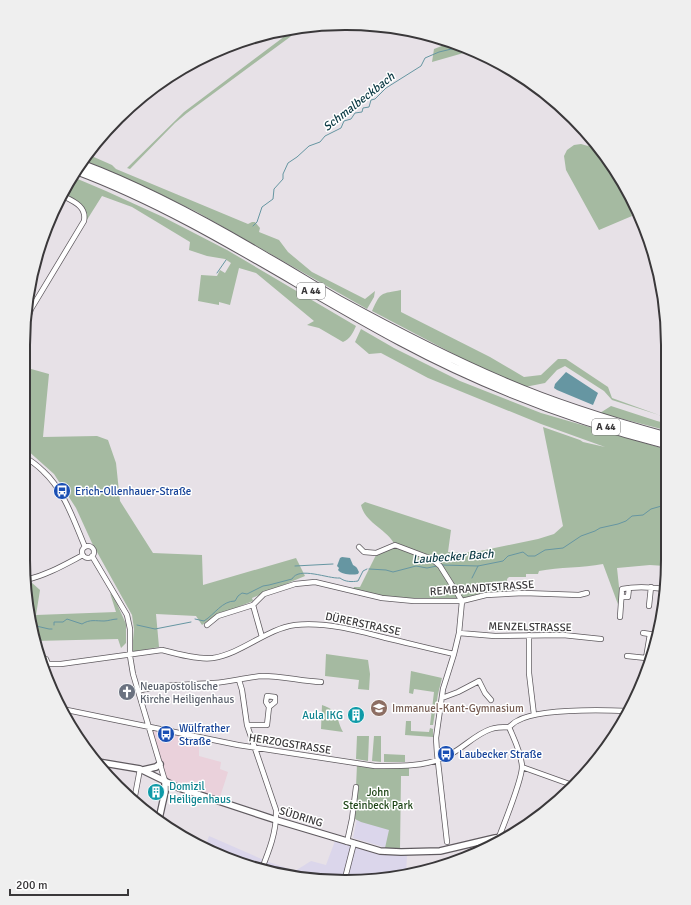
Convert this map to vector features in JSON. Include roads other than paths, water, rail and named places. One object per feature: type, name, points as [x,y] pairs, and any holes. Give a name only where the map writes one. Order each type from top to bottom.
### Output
[{"type":"highway","name":"A 44","points":[[86,166],[149,194],[207,223],[338,299],[404,335],[503,382],[549,400],[628,426],[661,435]]},
{"type":"highway","name":"A 44","points":[[82,172],[148,201],[202,229],[361,320],[454,368],[547,407],[619,431],[661,443]]},
{"type":"street","points":[[33,306],[84,221],[85,215],[83,209],[67,198]]},
{"type":"street","points":[[30,461],[50,478],[64,499],[85,547]]},
{"type":"street","points":[[359,547],[364,552],[376,553],[395,545],[432,559],[440,566],[462,600],[454,654],[443,689],[436,738],[447,842]]},
{"type":"street","points":[[82,555],[82,550],[85,547]]},
{"type":"street","points":[[85,547],[91,547],[93,554],[92,556],[127,615],[131,637],[130,656],[133,674],[165,782],[160,815]]},
{"type":"street","points":[[82,555],[87,558],[92,556]]},
{"type":"street","points":[[31,579],[56,570],[82,555]]},
{"type":"street","name":"REMBRANDTSTRASSE","points":[[253,605],[264,594],[278,588],[295,584],[315,582],[382,598],[414,601],[462,600],[486,595],[524,593],[579,595],[587,593]]},
{"type":"street","points":[[649,606],[651,587]]},
{"type":"street","points":[[620,617],[622,597],[628,597],[629,588],[659,588]]},
{"type":"street","points":[[207,625],[218,616],[253,605],[262,637]]},
{"type":"street","name":"DÜRERSTRASSE","points":[[48,664],[61,664],[121,655],[130,656],[162,650],[177,654],[213,658],[227,654],[274,631],[293,626],[310,624],[351,629],[454,654]]},
{"type":"street","name":"MENZELSTRASSE","points":[[458,632],[495,636],[563,635],[601,639]]},
{"type":"street","points":[[643,633],[650,634],[647,650]]},
{"type":"street","points":[[529,635],[530,673],[534,715]]},
{"type":"street","points":[[642,639],[649,640]]},
{"type":"street","points":[[627,656],[645,658]]},
{"type":"street","points":[[138,691],[152,687],[214,683],[264,676],[321,682]]},
{"type":"street","points":[[238,680],[242,690],[247,725],[276,810],[276,820],[270,847],[264,864]]},
{"type":"street","points":[[442,698],[458,692],[479,681],[485,693],[491,700]]},
{"type":"street","points":[[247,725],[268,725],[269,707]]},
{"type":"street","name":"HERZOGSTRASSE","points":[[69,710],[254,747],[375,766],[409,765],[438,760],[464,745],[475,736],[491,729],[510,727]]},
{"type":"street","points":[[501,834],[522,767],[510,727],[516,721],[534,715],[564,712],[622,711]]},
{"type":"street","name":"SÜDRING","points":[[104,763],[141,769],[165,782],[184,789],[276,820],[380,851],[425,852],[448,850],[487,841]]},
{"type":"street","points":[[135,795],[141,769],[154,768],[160,764]]},
{"type":"street","points":[[522,767],[568,784]]},
{"type":"street","points":[[347,842],[352,819],[356,787]]},
{"type":"street","points":[[346,875],[354,843]]},
{"type":"water","points":[[566,372],[598,393],[593,405],[554,388],[555,384]]},
{"type":"water","points":[[340,558],[350,558],[353,565],[359,572],[358,574],[345,574],[338,570],[339,568],[337,566]]},
{"type":"waterway","name":"Schmalbeckbach","points":[[253,226],[257,222],[262,207],[273,199],[274,189],[283,179],[283,174],[288,163],[309,146],[320,142],[325,136],[341,128],[344,121],[351,119],[355,113],[362,112],[363,108],[369,107],[371,100],[375,99],[386,88],[421,66],[425,58],[439,52],[452,49]]},
{"type":"waterway","name":"Schmalbeckbach","points":[[217,273],[226,260]]},
{"type":"waterway","name":"Laubecker Bach","points":[[442,565],[478,566],[503,561],[508,556],[523,552],[528,556],[535,556],[545,550],[563,548],[581,536],[600,528],[626,521],[632,516],[643,515],[651,509],[661,506]]},
{"type":"waterway","points":[[295,566],[333,564]]},
{"type":"waterway","name":"Laubecker Bach","points":[[369,569],[393,572],[416,566],[427,568],[437,566]]},
{"type":"waterway","points":[[472,578],[478,566]]},
{"type":"waterway","name":"Laubecker Bach","points":[[195,619],[204,621],[222,605],[235,601],[242,593],[247,594],[263,586],[292,579],[296,575],[307,573],[340,578],[353,582],[358,581],[363,571],[367,569]]},
{"type":"waterway","name":"Laubecker Bach","points":[[54,625],[54,622],[63,622],[67,619],[82,624],[90,621],[117,619]]},
{"type":"waterway","name":"Laubecker Bach","points":[[137,625],[155,629],[191,622]]},
{"type":"waterway","name":"Laubecker Bach","points":[[37,626],[52,629]]},
{"type":"place","name":"Erich-Ollenhauer-Straße","points":[[62,491]]},
{"type":"place","name":"Neuapostolische Kirche Heiligenhaus","points":[[127,692]]},
{"type":"place","name":"Immanuel-Kant-Gymnasium","points":[[379,708]]},
{"type":"place","name":"Aula IKG","points":[[356,715]]},
{"type":"place","name":"Wülfrather Straße","points":[[166,734]]},
{"type":"place","name":"Laubecker Straße","points":[[446,754]]},
{"type":"place","name":"Domizil Heiligenhaus","points":[[156,792]]},
{"type":"park label","name":"John Steinbeck Park","points":[[378,798]]}]
